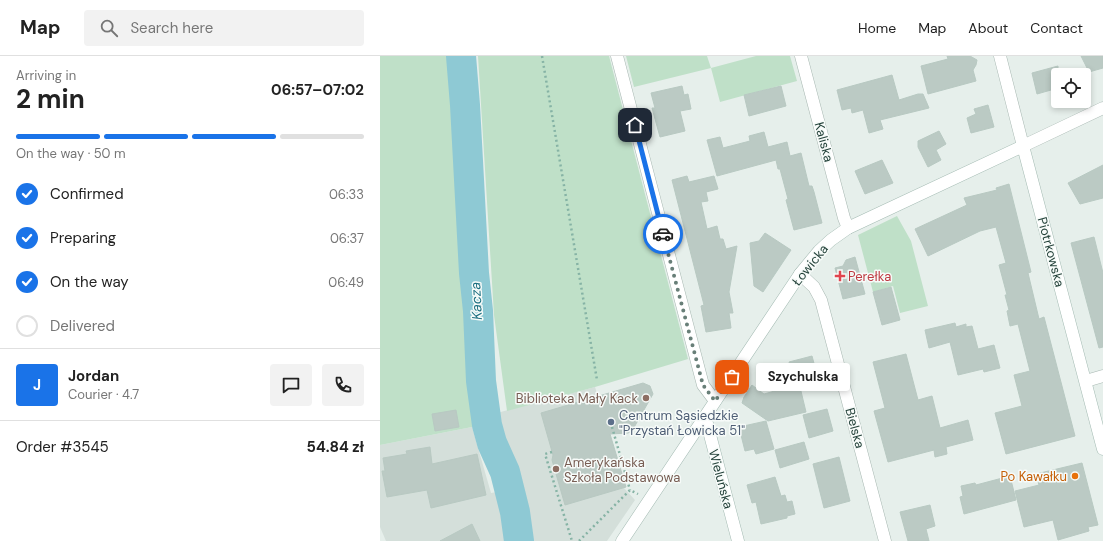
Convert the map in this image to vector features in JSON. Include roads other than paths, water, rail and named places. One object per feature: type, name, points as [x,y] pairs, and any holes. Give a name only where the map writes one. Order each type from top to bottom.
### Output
[{"type":"street","points":[[616,56],[703,385],[715,401]]},
{"type":"street","name":"Kaliska","points":[[801,56],[844,218],[848,228]]},
{"type":"street","name":"Piotrkowska","points":[[1000,56],[1103,448]]},
{"type":"street","name":"Łowicka","points":[[622,541],[800,274],[819,251],[831,240],[848,228],[1103,108]]},
{"type":"street","name":"Bielska","points":[[800,274],[814,287],[821,300],[885,541]]},
{"type":"street","points":[[1086,380],[1103,376]]},
{"type":"street","name":"Wieluńska","points":[[705,416],[738,541]]},
{"type":"waterway","name":"Kacza","points":[[461,56],[474,273],[478,311],[481,381],[487,425],[492,443],[505,472],[515,512],[519,541]]},
{"type":"place","name":"Perełka","points":[[840,276]]},
{"type":"place","name":"Szychulska","points":[[732,377]]},
{"type":"place","name":"Biblioteka Mały Kack","points":[[646,398]]},
{"type":"place","name":"Centrum Sąsiedzkie \"Przystań Łowicka 51\"","points":[[611,422]]},
{"type":"place","name":"Amerykańska Szkoła Podstawowa","points":[[556,469]]},
{"type":"place","name":"Po Kawałku","points":[[1075,476]]}]
